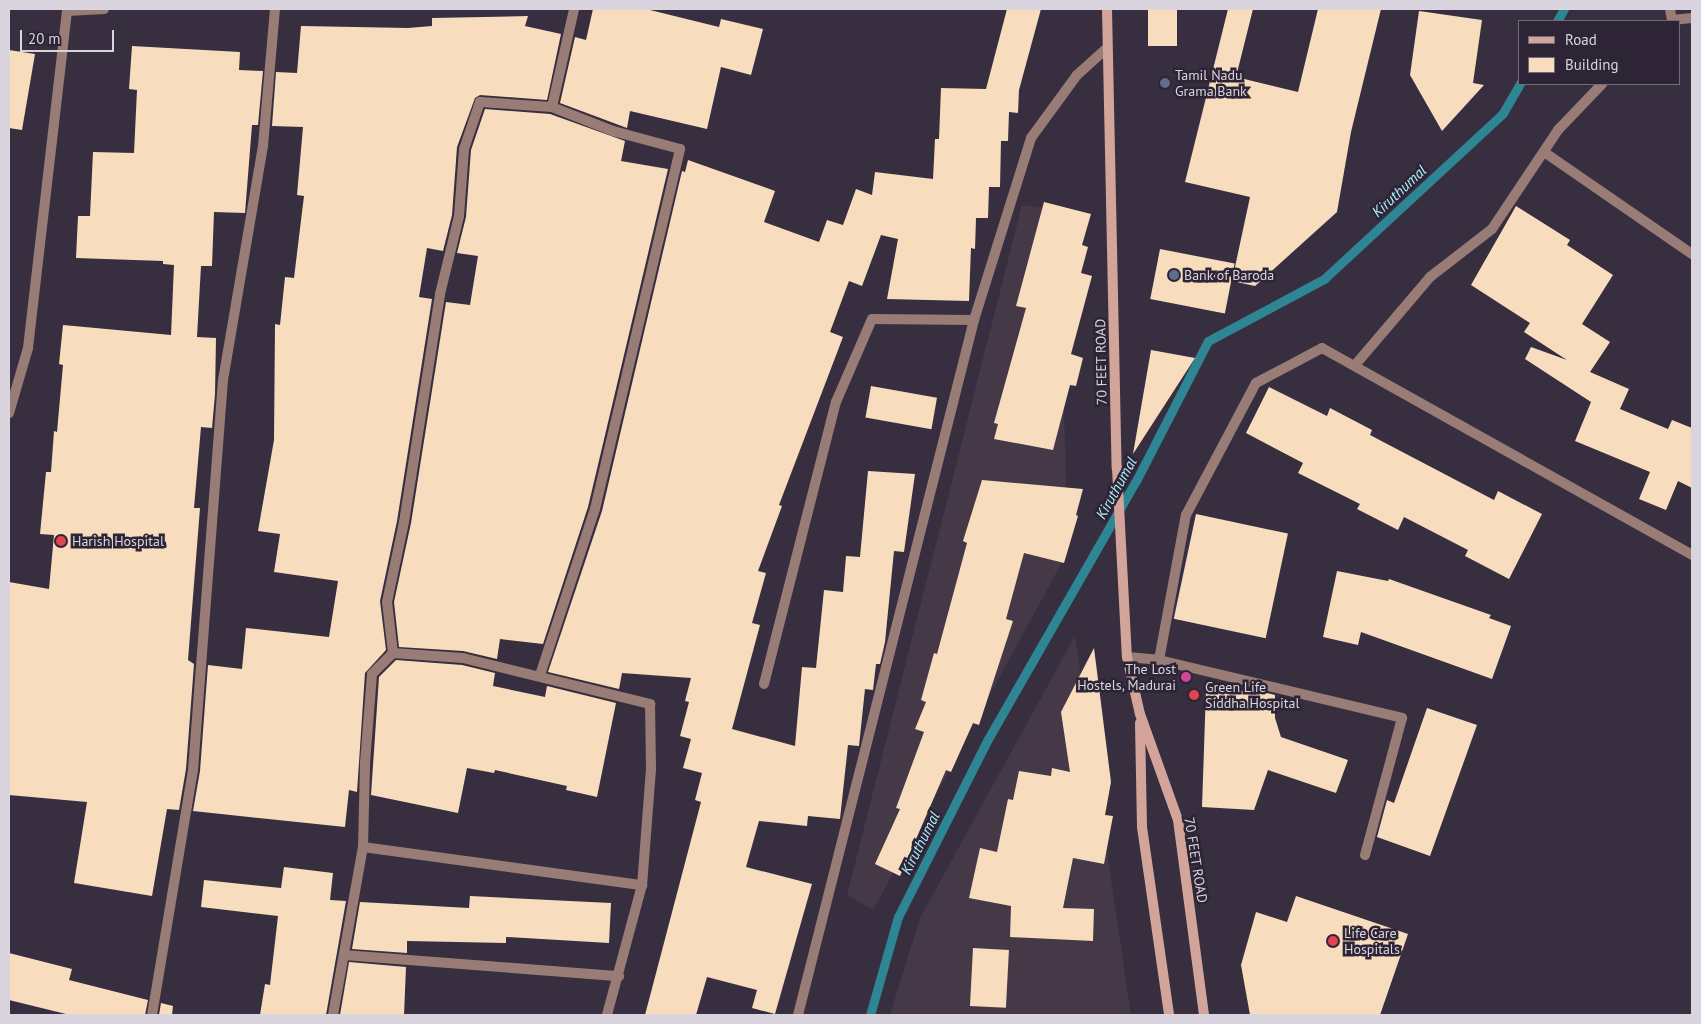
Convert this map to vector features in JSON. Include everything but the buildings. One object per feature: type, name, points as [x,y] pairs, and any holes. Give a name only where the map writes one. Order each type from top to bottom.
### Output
[{"type":"main road","name":"70 FEET ROAD","points":[[1107,9],[1117,468],[1128,657],[1140,714],[1178,820],[1204,1015]]},
{"type":"main road","name":"70 FEET ROAD","points":[[1140,714],[1142,827],[1169,1015]]},
{"type":"street","points":[[9,413],[28,348],[67,10],[104,9]]},
{"type":"street","points":[[152,1015],[193,770],[223,380],[263,146],[275,9]]},
{"type":"street","points":[[552,107],[574,9]]},
{"type":"street","points":[[1678,20],[1692,18]]},
{"type":"street","points":[[798,1015],[974,320],[1031,138],[1077,75],[1107,48]]},
{"type":"street","points":[[1356,364],[1430,277],[1492,229],[1558,130],[1601,85]]},
{"type":"street","points":[[393,653],[388,602],[404,522],[440,294],[459,216],[464,149],[480,102],[552,107],[613,131],[680,149],[595,509],[540,675]]},
{"type":"street","points":[[1544,152],[1692,254]]},
{"type":"street","points":[[764,684],[836,402],[872,319],[974,320]]},
{"type":"street","points":[[1159,660],[1186,515],[1256,383],[1322,348],[1356,364],[1692,555]]},
{"type":"street","points":[[333,1015],[364,847],[365,763],[372,674],[393,653],[463,658],[540,675],[650,704],[651,769],[642,885],[607,1015]]},
{"type":"street","points":[[1128,657],[1159,660],[1402,718],[1365,855]]},
{"type":"street","points":[[364,847],[642,885]]},
{"type":"street","points":[[344,955],[619,976]]},
{"type":"shaded area","points":[[1022,205],[1081,213],[1062,340],[1068,551],[873,910],[847,895]]},
{"type":"shaded area","points":[[1075,636],[1131,1015],[890,1015],[920,918]]},
{"type":"waterway","name":"Kiruthumal","points":[[1558,20],[1564,9]]},
{"type":"waterway","name":"Kiruthumal","points":[[870,1015],[898,917],[988,739],[1136,481],[1208,341],[1324,279],[1503,113],[1519,85]]},
{"type":"place","name":"Tamil Nadu Grama Bank","points":[[1165,83]]},
{"type":"place","name":"Bank of Baroda","points":[[1174,275]]},
{"type":"place","name":"Harish Hospital","points":[[61,541]]},
{"type":"place","name":"The Lost Hostels, Madurai","points":[[1186,677]]},
{"type":"place","name":"Green Life Siddha Hospital","points":[[1194,695]]},
{"type":"place","name":"Life Care Hospitals","points":[[1333,941]]}]
